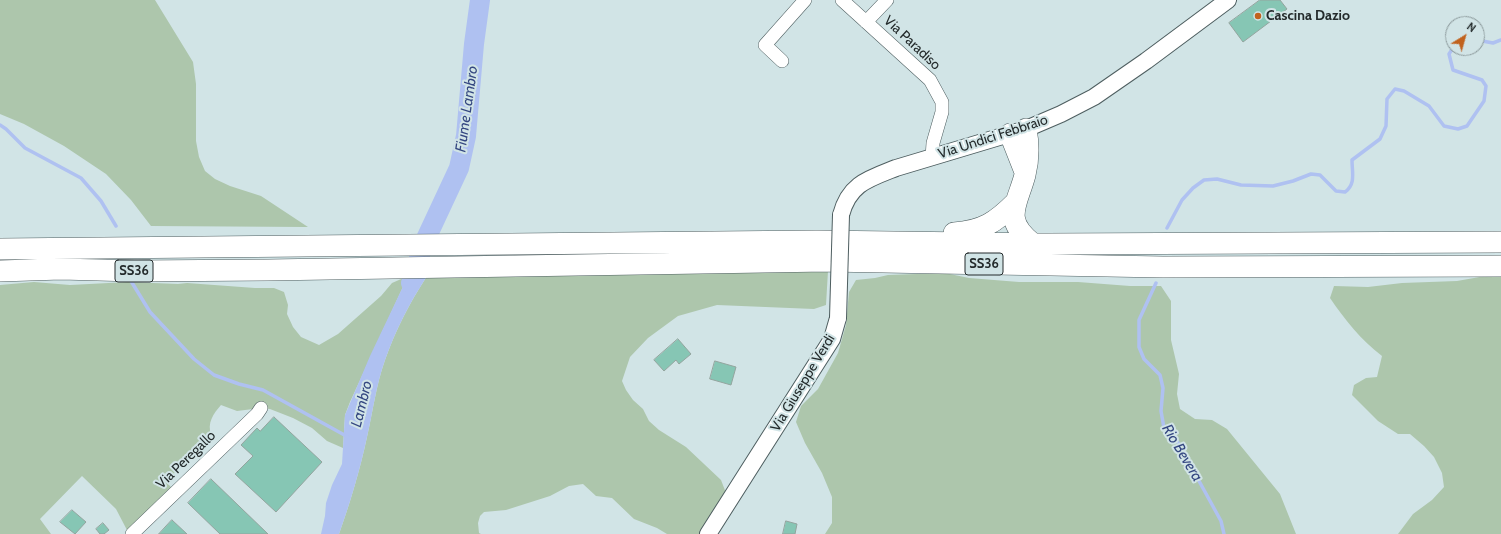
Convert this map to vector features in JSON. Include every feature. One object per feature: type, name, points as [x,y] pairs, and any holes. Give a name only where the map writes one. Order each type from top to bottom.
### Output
[{"type":"highway","points":[[1018,131],[1025,174],[1016,202],[1014,219],[1017,228],[1022,235],[1032,243]]},
{"type":"highway","points":[[817,241],[858,234],[956,233],[974,231],[988,226],[996,221],[1016,202]]},
{"type":"highway","name":"SS36","points":[[1,249],[817,241],[1032,243],[1501,242]]},
{"type":"highway","name":"SS36","points":[[0,271],[61,269],[135,271],[467,268],[828,262],[1163,267],[1501,266]]},
{"type":"street","points":[[782,61],[765,45],[805,0]]},
{"type":"street","name":"Via Paradiso","points":[[842,0],[930,80],[937,92],[942,102],[942,112],[932,144],[932,158]]},
{"type":"street","name":"Via Paradiso","points":[[866,22],[887,0]]},
{"type":"street","name":"Via Undici Febbraio","points":[[841,215],[848,195],[862,183],[896,168],[1018,131],[1061,114],[1094,96],[1146,61],[1228,0]]},
{"type":"street","name":"Via Giuseppe Verdi","points":[[708,534],[832,340],[838,318],[841,215]]},
{"type":"street","name":"Via Peregallo","points":[[132,534],[257,414],[261,408]]},
{"type":"green space","points":[[0,0],[155,0],[193,62],[196,84],[196,141],[199,157],[205,171],[215,179],[230,186],[261,196],[308,227],[151,226],[131,200],[106,174],[64,146],[24,124],[0,114]]},
{"type":"green space","points":[[828,271],[826,305],[814,309],[717,305],[678,316],[648,338],[630,357],[622,381],[633,400],[643,409],[649,421],[659,430],[686,447],[721,480],[726,493],[708,534],[667,534],[657,528],[634,519],[612,498],[596,496],[583,484],[569,486],[550,496],[506,510],[484,512],[480,516],[478,523],[479,533],[481,534],[339,534],[361,462],[377,388],[385,360],[403,317],[427,276]]},
{"type":"green space","points":[[945,273],[969,278],[1019,282],[1078,282],[1130,286],[1161,286],[1171,301],[1171,340],[1179,374],[1177,394],[1180,409],[1195,419],[1212,420],[1227,429],[1280,494],[1296,534],[825,534],[832,523],[832,497],[822,473],[805,443],[796,422],[801,406],[818,389],[838,353],[846,325],[849,292],[856,280],[888,275]]},
{"type":"green space","points":[[1491,275],[1501,276],[1501,534],[1398,534],[1413,514],[1432,500],[1444,487],[1442,473],[1434,457],[1424,446],[1410,434],[1398,434],[1378,421],[1352,395],[1354,385],[1366,378],[1377,377],[1382,356],[1354,329],[1330,298],[1334,286],[1368,287],[1402,283],[1457,281]]},
{"type":"green space","points":[[408,276],[345,415],[343,448],[327,441],[312,428],[293,418],[270,409],[261,408],[237,411],[221,405],[210,423],[211,435],[166,482],[171,487],[128,532],[116,509],[82,476],[40,519],[51,534],[0,534],[0,285],[34,282],[70,285],[128,282],[187,283],[274,288],[284,292],[288,305],[287,314],[293,327],[301,337],[319,345],[338,334],[381,296],[392,283]]},
{"type":"water","name":"Lambro","points":[[408,276],[427,276],[403,317],[385,360],[377,388],[361,462],[339,534],[321,534],[326,503],[332,485],[342,464],[345,415],[370,356]]},
{"type":"building","name":"Cascina Dazio","points":[[1260,0],[1280,0],[1287,9],[1243,42],[1229,23]]},
{"type":"building","points":[[678,339],[691,354],[679,364],[676,360],[664,371],[654,360]]},
{"type":"building","points":[[715,361],[736,367],[731,385],[710,379]]},
{"type":"building","points":[[274,417],[322,462],[276,512],[235,474],[253,456],[241,445],[257,428],[260,431]]},
{"type":"building","points":[[211,479],[268,534],[220,534],[188,503]]},
{"type":"building","points":[[72,510],[86,522],[75,534],[60,522]]},
{"type":"building","points":[[172,520],[187,534],[159,534]]},
{"type":"building","points":[[786,521],[797,524],[795,534],[783,534]]},
{"type":"building","points":[[103,523],[109,530],[104,534],[100,534],[96,529]]},
{"type":"waterway","name":"Fiume Lambro","points":[[411,283],[424,243],[459,168],[466,136],[474,44],[480,0]]},
{"type":"waterway","name":"Rio Bevera","points":[[1485,42],[1493,43],[1501,40]]},
{"type":"waterway","name":"Rio Bevera","points":[[1167,228],[1182,200],[1193,188],[1204,180],[1217,179],[1241,185],[1273,186],[1293,181],[1311,174],[1320,175],[1336,191],[1345,192],[1352,182],[1352,160],[1380,139],[1386,126],[1387,99],[1395,89],[1404,91],[1429,106],[1444,126],[1458,129],[1467,126],[1484,101],[1486,86],[1482,80],[1453,70],[1450,56]]},
{"type":"waterway","points":[[0,125],[25,148],[81,178],[101,201],[116,226]]},
{"type":"waterway","points":[[131,281],[150,312],[194,359],[214,375],[239,384],[263,390],[348,437]]},
{"type":"waterway","name":"Rio Bevera","points":[[1156,283],[1139,320],[1139,347],[1144,359],[1160,375],[1163,388],[1161,411],[1164,428],[1176,439],[1221,521],[1224,534]]},
{"type":"place","name":"Cascina Dazio","points":[[1258,16]]}]
